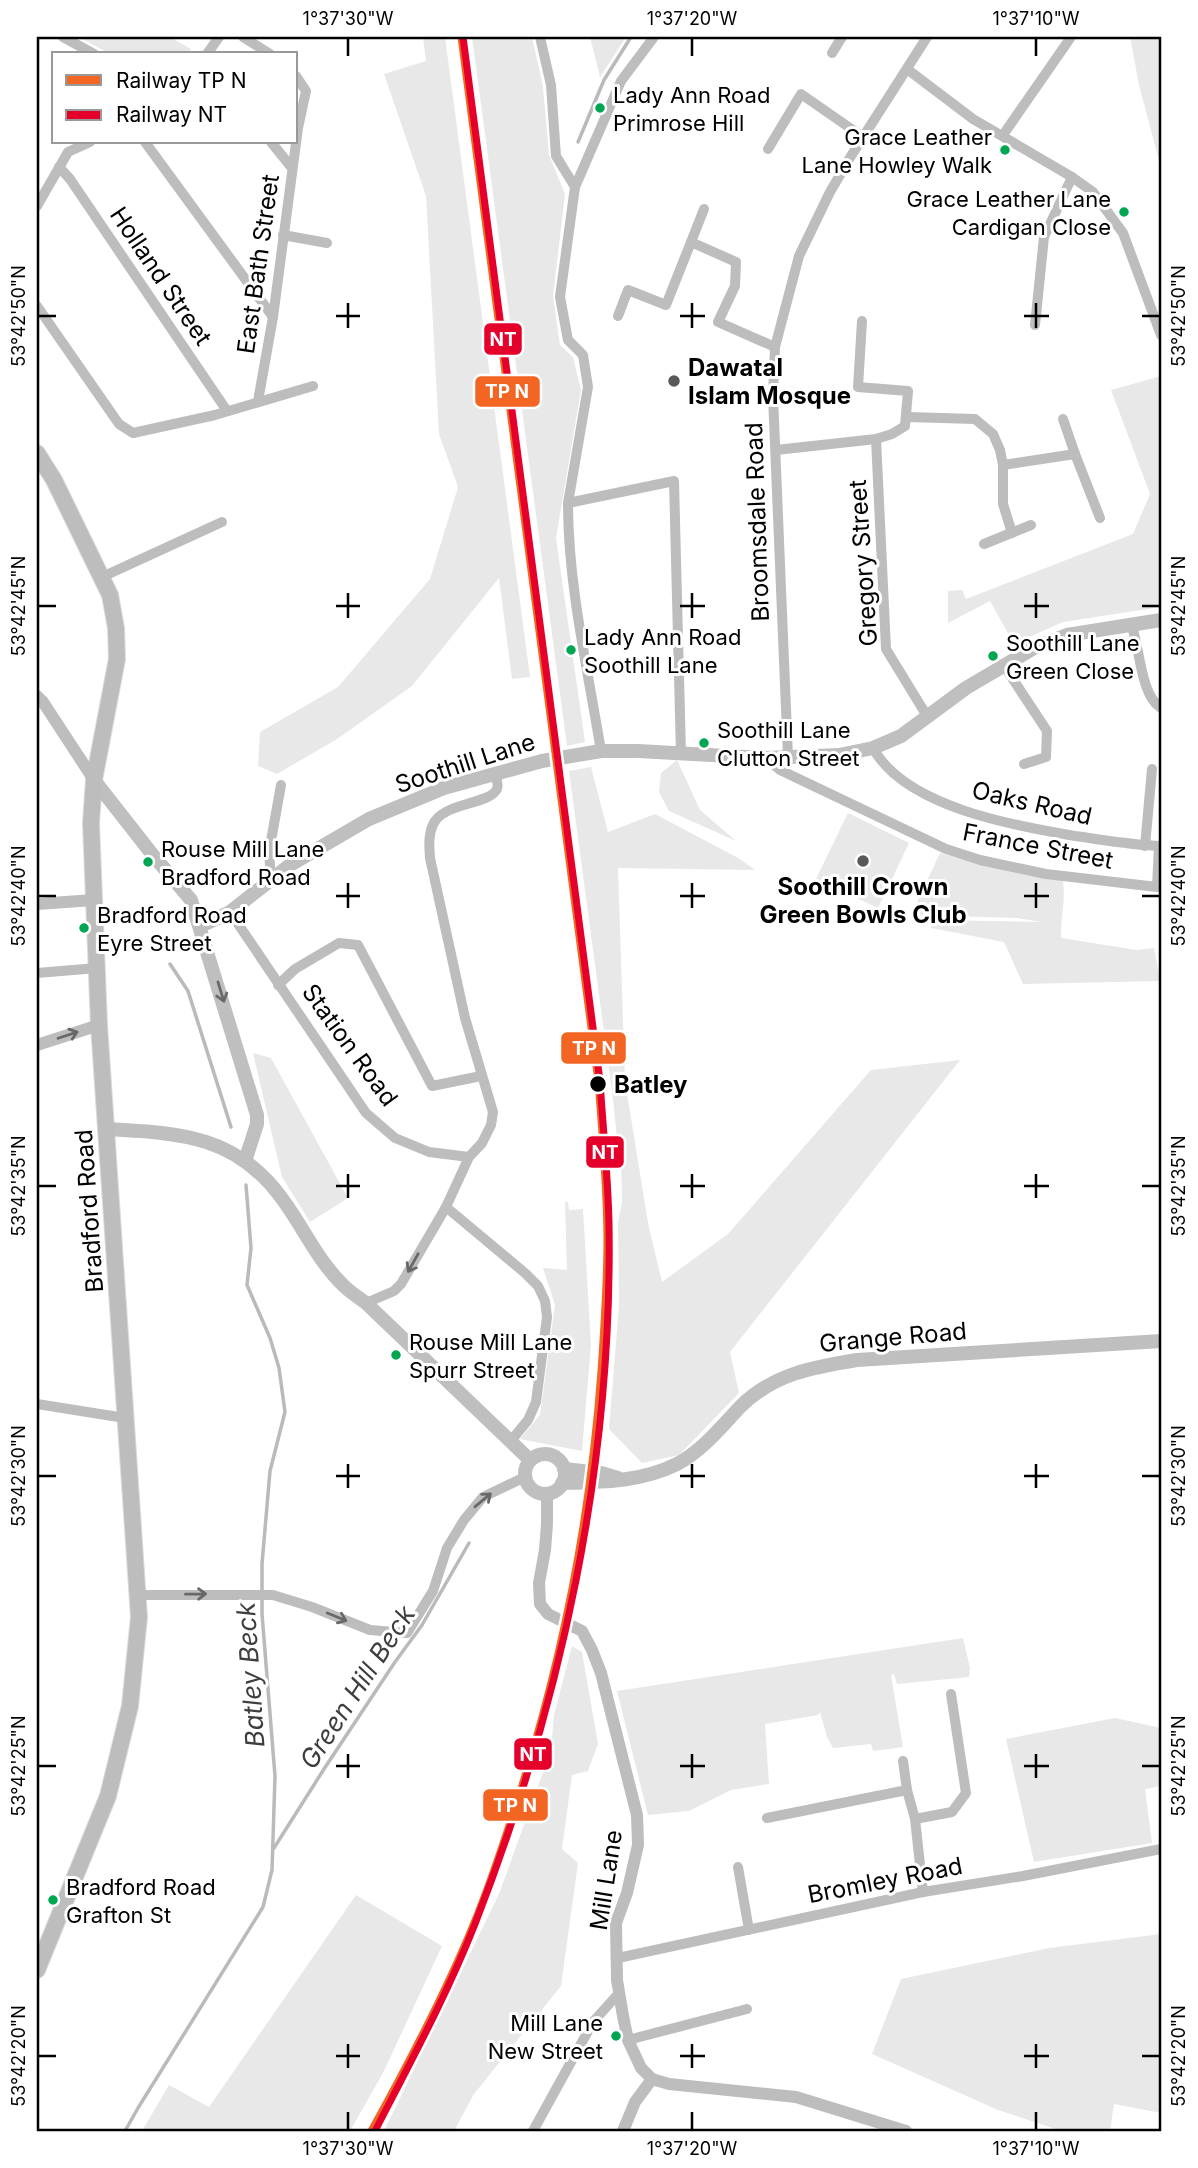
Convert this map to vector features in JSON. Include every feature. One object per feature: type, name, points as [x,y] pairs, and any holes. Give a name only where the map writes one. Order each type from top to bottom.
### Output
[{"type":"main road","name":"Bradford Road","points":[[37,453],[54,480],[102,577],[110,595],[116,628],[117,659],[94,780],[91,823],[99,1025],[139,1618],[130,1706],[112,1783],[42,1943],[37,1970]]},
{"type":"main road","name":"Soothill Lane","points":[[201,926],[230,912],[289,865],[369,819],[444,788],[542,761],[595,752],[766,758],[839,755],[873,748],[901,736],[1003,664],[1034,648],[1067,635],[1161,620]]},
{"type":"main road","points":[[94,780],[191,900],[257,1115],[257,1124],[245,1161]]},
{"type":"main road","points":[[107,1129],[186,1136],[221,1148],[245,1161],[265,1177],[284,1200],[318,1255],[341,1284],[366,1303],[530,1460]]},
{"type":"main road","name":"Grange Road","points":[[563,1476],[601,1473],[624,1480],[650,1476],[680,1463],[718,1432],[741,1406],[768,1385],[811,1367],[857,1360],[1161,1341]]},
{"type":"main road","points":[[547,1454],[558,1458],[563,1476],[553,1492],[536,1491],[527,1483],[525,1471],[530,1460],[535,1456],[547,1454]]},
{"type":"street","points":[[63,37],[90,52]]},
{"type":"street","points":[[208,52],[219,37]]},
{"type":"street","points":[[243,37],[267,52]]},
{"type":"street","points":[[540,37],[551,85],[556,156],[575,187]]},
{"type":"street","points":[[595,752],[570,542],[568,503],[588,387],[583,355],[568,341],[560,297],[575,187],[621,81],[654,37]]},
{"type":"street","points":[[832,53],[842,37]]},
{"type":"street","name":"Broomsdale Road","points":[[788,757],[773,396],[775,347],[799,256],[830,192],[927,37]]},
{"type":"street","points":[[1003,135],[1071,37]]},
{"type":"street","points":[[906,69],[973,119],[1093,192],[1124,233],[1161,335]]},
{"type":"street","name":"East Bath Street","points":[[298,78],[306,91],[298,135]]},
{"type":"street","points":[[768,149],[801,94],[863,137]]},
{"type":"street","points":[[37,206],[68,152],[86,144]]},
{"type":"street","points":[[146,144],[273,317]]},
{"type":"street","points":[[273,144],[292,168]]},
{"type":"street","name":"East Bath Street","points":[[258,401],[273,317],[296,144]]},
{"type":"street","name":"Holland Street","points":[[59,167],[70,179],[228,411]]},
{"type":"street","points":[[1035,325],[1044,237],[1072,177]]},
{"type":"street","points":[[618,316],[628,290],[666,305],[704,209]]},
{"type":"street","points":[[283,235],[327,243]]},
{"type":"street","points":[[691,242],[736,262],[735,286],[718,322],[775,347]]},
{"type":"street","points":[[37,306],[119,424],[133,433],[228,411],[313,386]]},
{"type":"street","points":[[776,450],[876,439],[905,426],[908,391],[858,387],[862,321]]},
{"type":"street","points":[[907,417],[975,419],[993,434],[1003,465],[1003,504],[1012,533]]},
{"type":"street","points":[[1063,419],[1100,518]]},
{"type":"street","name":"Gregory Street","points":[[876,439],[886,649],[927,716]]},
{"type":"street","points":[[1003,465],[1075,454]]},
{"type":"street","points":[[568,503],[674,481],[681,754]]},
{"type":"street","points":[[102,577],[222,522]]},
{"type":"street","points":[[984,544],[1031,525]]},
{"type":"street","points":[[1132,624],[1144,681],[1155,704],[1161,708]]},
{"type":"street","points":[[1003,664],[1048,731],[1046,757],[1024,764]]},
{"type":"street","points":[[37,696],[94,780]]},
{"type":"street","name":"Oaks Road","points":[[873,748],[886,766],[924,794],[964,811],[1022,827],[1160,846]]},
{"type":"street","name":"France Street","points":[[766,758],[780,770],[946,849],[980,860],[1046,874],[1157,887],[1160,846]]},
{"type":"street","points":[[1145,846],[1152,769]]},
{"type":"street","points":[[366,1303],[394,1291],[401,1284],[446,1207],[469,1157],[482,1143],[491,1125],[493,1112],[466,1018],[430,858],[429,839],[435,821],[446,812],[487,798],[496,791],[498,785],[495,773]]},
{"type":"street","points":[[271,878],[269,852],[281,785]]},
{"type":"street","points":[[37,904],[94,900]]},
{"type":"street","name":"Station Road","points":[[230,912],[366,1113],[396,1138],[429,1152],[469,1157]]},
{"type":"street","points":[[278,985],[295,969],[339,943],[358,946],[432,1086],[481,1076]]},
{"type":"street","points":[[37,973],[97,968]]},
{"type":"street","points":[[37,1045],[99,1025]]},
{"type":"street","points":[[446,1207],[525,1273],[538,1286],[545,1301],[547,1317],[536,1402],[533,1411],[510,1443]]},
{"type":"street","points":[[37,1404],[125,1418]]},
{"type":"street","points":[[138,1595],[273,1595],[370,1630],[407,1633],[433,1591],[447,1548],[464,1520],[483,1497],[525,1477]]},
{"type":"street","name":"Mill Lane","points":[[547,1493],[545,1550],[539,1583],[540,1604],[548,1614],[582,1631],[592,1650],[601,1673],[636,1815],[638,1845],[617,1923],[617,1980],[628,2040],[641,2068],[652,2079]]},
{"type":"street","points":[[915,1819],[952,1812],[966,1793],[954,1691]]},
{"type":"street","points":[[902,1761],[915,1819],[923,1892]]},
{"type":"street","points":[[767,1818],[907,1790]]},
{"type":"street","name":"Bromley Road","points":[[618,1958],[923,1892],[1161,1849]]},
{"type":"street","points":[[738,1867],[748,1930]]},
{"type":"street","points":[[533,2131],[593,2022],[619,1993]]},
{"type":"street","points":[[628,2040],[747,2009]]},
{"type":"street","points":[[623,2131],[635,2102],[652,2079],[669,2084],[796,2097],[906,2131]]},
{"type":"shaded area","points":[[79,37],[170,37],[191,49],[189,52],[106,52]]},
{"type":"shaded area","points":[[423,37],[445,37],[530,677],[512,679],[499,578],[412,686],[337,739],[277,774],[258,766],[260,732],[338,687],[430,579],[458,487],[439,434],[426,196],[384,74],[426,61]]},
{"type":"shaded area","points":[[472,37],[532,37],[543,87],[549,155],[565,194],[553,296],[560,345],[573,357],[581,390],[556,538],[585,742],[567,746]]},
{"type":"shaded area","points":[[590,37],[626,37],[600,77]]},
{"type":"shaded area","points":[[1130,37],[1161,37],[1161,168],[1139,85]]},
{"type":"shaded area","points":[[1161,376],[1161,607],[1063,622],[1014,644],[990,601],[948,623],[948,591],[962,590],[966,599],[1133,534],[1150,494],[1111,390]]},
{"type":"shaded area","points":[[677,760],[700,810],[736,841],[669,811],[659,792],[661,773]]},
{"type":"shaded area","points":[[591,767],[608,832],[655,814],[740,859],[755,870],[618,868],[625,1081],[648,1223],[662,1282],[728,1234],[871,1070],[960,1060],[730,1352],[739,1393],[679,1455],[642,1463],[609,1429],[619,1305],[618,1222],[622,1202],[621,1157],[569,771]]},
{"type":"shaded area","name":"Soothill Crown Green Bowls Club","points":[[848,813],[909,843],[878,908],[816,879]]},
{"type":"shaded area","points":[[940,853],[1063,881],[1061,938],[1137,950],[1154,948],[1160,981],[1023,984],[1004,942],[931,928],[932,920],[1041,922],[1017,918],[911,915]]},
{"type":"shaded area","points":[[253,1053],[271,1058],[348,1198],[310,1222],[282,1177]]},
{"type":"shaded area","points":[[565,1202],[568,1202],[569,1210],[583,1209],[591,1345],[582,1451],[520,1439],[540,1415],[555,1305],[543,1268],[567,1270]]},
{"type":"shaded area","points":[[963,1638],[970,1668],[969,1677],[897,1684],[894,1674],[891,1675],[903,1747],[873,1751],[871,1744],[833,1748],[820,1712],[818,1715],[765,1724],[769,1784],[731,1790],[689,1811],[648,1815],[617,1691]]},
{"type":"shaded area","points":[[572,1646],[582,1652],[598,1744],[588,1771],[572,1775],[562,1849],[578,1863],[561,1986],[474,2094],[454,2131],[384,2131],[499,1894],[551,1750],[554,1715]]},
{"type":"shaded area","points":[[1115,1718],[1161,1728],[1161,1786],[1145,1789],[1152,1843],[1034,1862],[1006,1739]]},
{"type":"shaded area","points":[[356,1895],[442,1946],[383,2073],[350,2131],[142,2131],[169,2085],[209,2107]]},
{"type":"shaded area","points":[[1161,1934],[1161,2113],[1114,2104],[1110,2131],[1062,2131],[998,2110],[872,2054],[901,1979],[1049,1948]]},
{"type":"waterway","points":[[578,142],[604,80],[631,37]]},
{"type":"waterway","name":"Batley Beck","points":[[170,964],[188,991],[231,1127]]},
{"type":"waterway","name":"Batley Beck","points":[[125,2131],[263,1907],[272,1870],[275,1776],[262,1614],[262,1564],[270,1471],[285,1412],[279,1368],[270,1338],[247,1285],[251,1248],[246,1185]]},
{"type":"waterway","name":"Green Hill Beck","points":[[274,1848],[422,1625],[469,1543]]},
{"type":"transit line","points":[[371,2131],[425,2030],[473,1925],[507,1830],[545,1707],[581,1541],[596,1428],[606,1289],[606,1200],[598,1081],[461,37]]},
{"type":"rail line","name":"NT","points":[[375,2131],[428,2029],[475,1924],[506,1840],[533,1754],[557,1667],[576,1580],[602,1402],[608,1313],[609,1223],[600,1081],[463,37]]},
{"type":"place","name":"Lady Ann Road Primrose Hill","points":[[600,108]]},
{"type":"place","name":"Grace Leather Lane Howley Walk","points":[[1005,150]]},
{"type":"place","name":"Grace Leather Lane Cardigan Close","points":[[1124,212]]},
{"type":"place","name":"Dawatal Islam Mosque","points":[[674,381]]},
{"type":"place","name":"Lady Ann Road Soothill Lane","points":[[571,650]]},
{"type":"place","name":"Soothill Lane Green Close","points":[[993,656]]},
{"type":"place","name":"Soothill Lane Clutton Street","points":[[704,743]]},
{"type":"place","name":"Soothill Crown Green Bowls Club","points":[[863,861]]},
{"type":"place","name":"Rouse Mill Lane Bradford Road","points":[[148,862]]},
{"type":"place","name":"Bradford Road Eyre Street","points":[[84,928]]},
{"type":"place","name":"Batley","points":[[598,1084]]},
{"type":"place","name":"Rouse Mill Lane Spurr Street","points":[[396,1355]]},
{"type":"place","name":"Bradford Road Grafton St","points":[[53,1900]]},
{"type":"place","name":"Mill Lane New Street","points":[[616,2036]]}]
